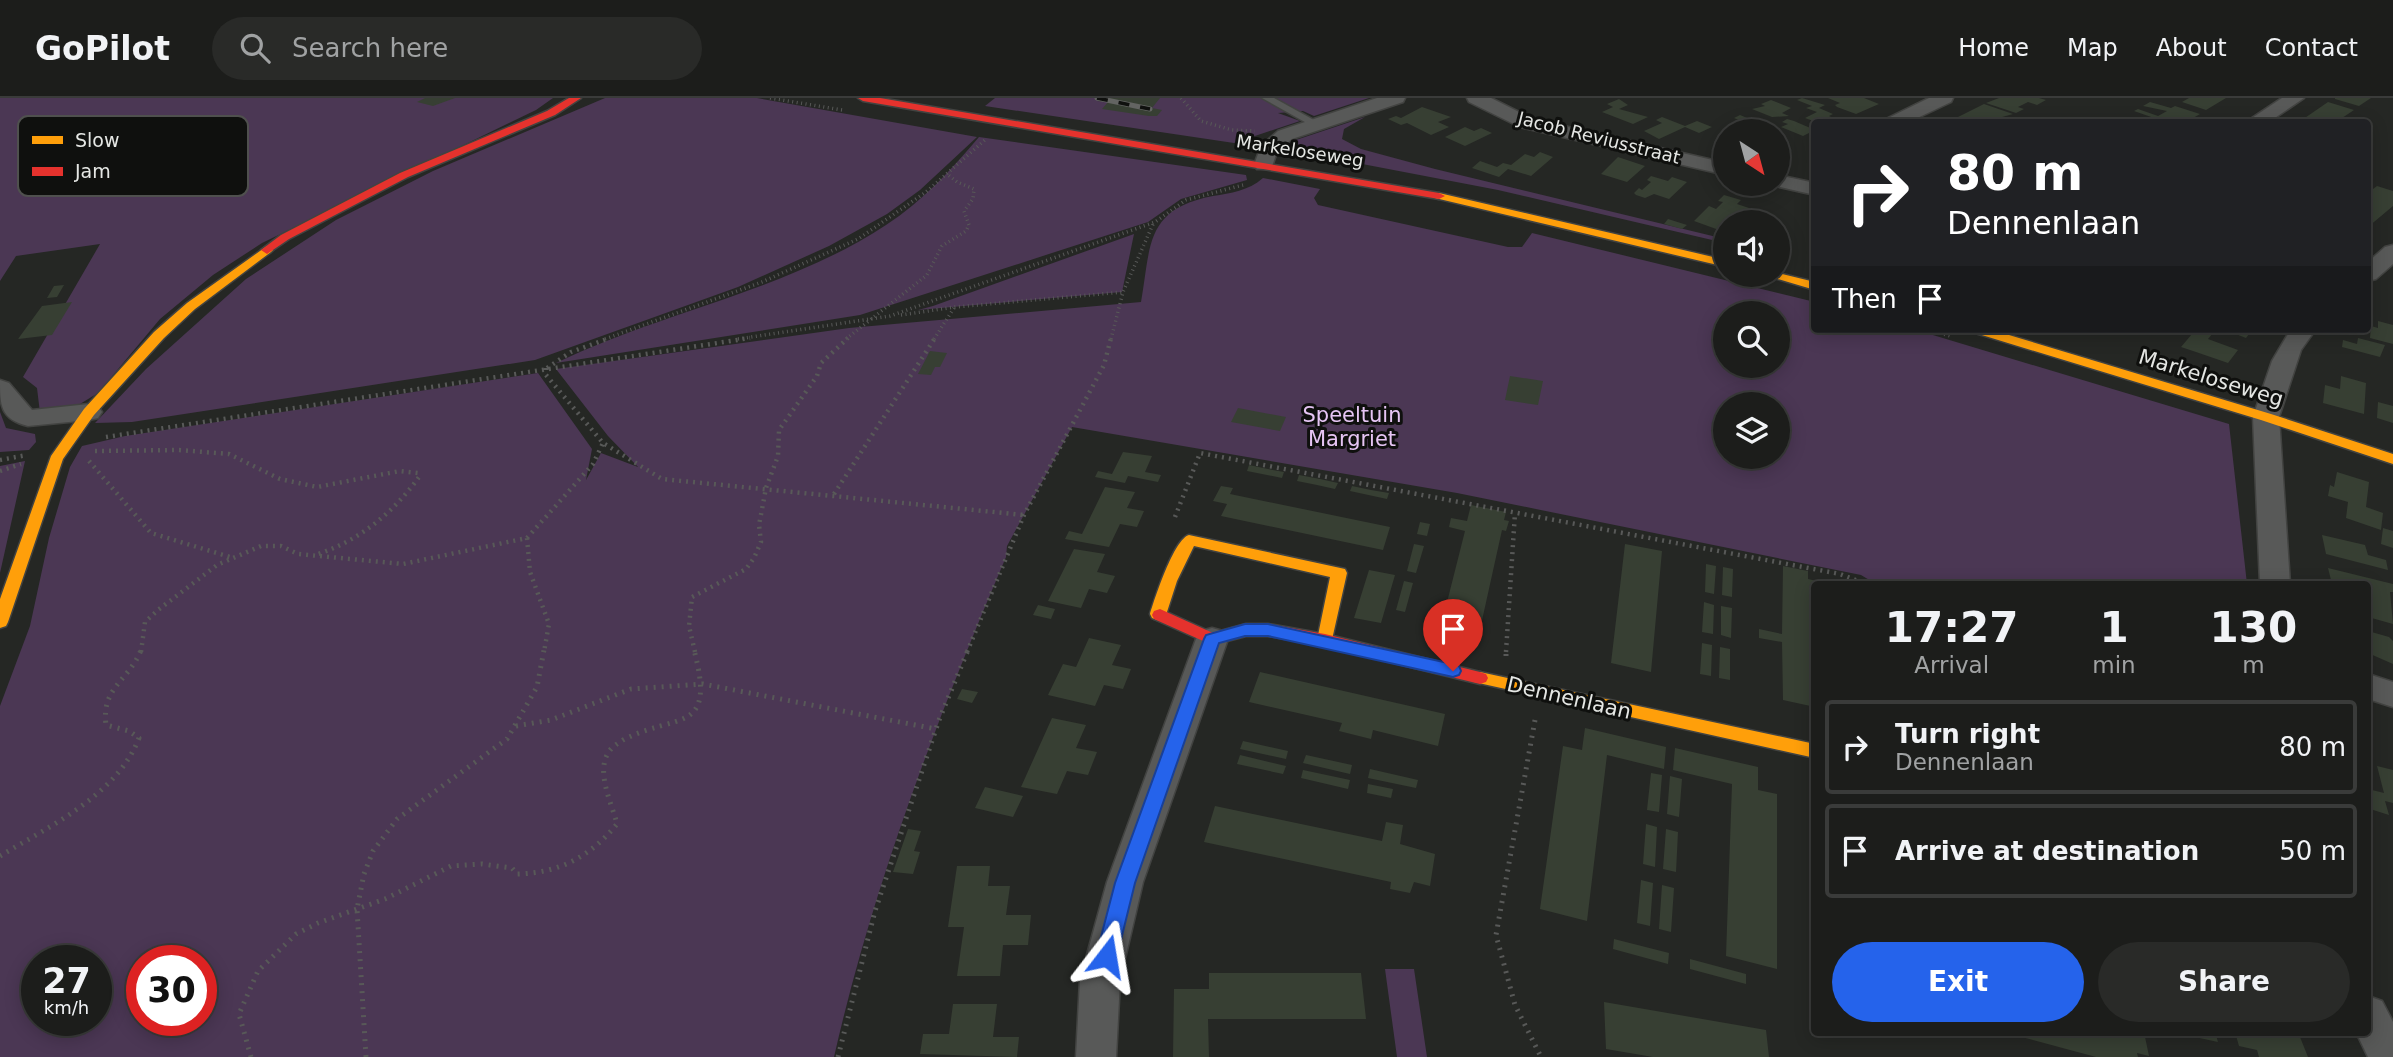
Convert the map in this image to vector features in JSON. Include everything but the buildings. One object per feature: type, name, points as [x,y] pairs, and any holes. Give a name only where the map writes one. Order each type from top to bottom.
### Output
[{"type":"street","points":[[0,622],[46,482],[57,459],[72,448],[89,412],[159,335],[191,306],[285,237],[404,175],[551,113],[576,98]]},
{"type":"street","name":"Markeloseweg","points":[[863,98],[1474,203],[1713,261]]},
{"type":"street","points":[[1264,165],[1268,150],[1285,135],[1396,98]]},
{"type":"street","name":"Jacob Reviusstraat","points":[[1476,98],[1527,123],[1713,166]]},
{"type":"street","points":[[1901,119],[1944,98]]},
{"type":"street","points":[[2261,119],[2295,98]]},
{"type":"street","points":[[1790,181],[1809,182]]},
{"type":"street","points":[[2371,246],[2393,253]]},
{"type":"street","points":[[2371,271],[2393,253]]},
{"type":"street","points":[[1790,280],[1811,285]]},
{"type":"street","name":"Markeloseweg","points":[[1989,333],[2266,417],[2393,459]]},
{"type":"street","points":[[2275,581],[2266,417],[2272,405],[2284,356],[2298,333]]},
{"type":"street","points":[[0,388],[20,414],[28,418],[89,412]]},
{"type":"street","points":[[1096,1057],[1100,980],[1125,883],[1212,639],[1158,614],[1169,581],[1189,540],[1339,573],[1325,640]]},
{"type":"street","name":"Dennenlaan","points":[[1212,639],[1245,630],[1257,630],[1325,640],[1540,692],[1811,750]]},
{"type":"street","points":[[2371,686],[2393,695]]},
{"type":"street","points":[[2371,1020],[2389,1057]]},
{"type":"lane","points":[[1267,98],[1316,124]]},
{"type":"path","points":[[1181,98],[1204,122],[1232,130],[1285,135]]},
{"type":"path","points":[[981,143],[926,192],[858,239],[762,282],[571,352],[546,368],[545,375],[603,443],[662,479],[1024,515]]},
{"type":"path","points":[[251,1057],[239,1014],[258,971],[296,934],[318,922],[385,899],[451,866],[482,864],[512,868],[517,874],[542,875],[576,862],[605,841],[617,824],[603,771],[608,756],[617,744],[628,736],[672,725],[690,717],[700,702],[703,684],[691,645],[688,608],[692,597],[746,569],[754,558],[761,542],[759,525],[766,488],[778,456],[779,430],[817,376],[821,363],[829,352],[927,275],[942,246],[967,231],[969,225],[964,211],[973,199],[974,189],[957,182],[947,174]]},
{"type":"path","points":[[890,316],[1154,222],[1186,200],[1251,182]]},
{"type":"path","points":[[838,1057],[875,911],[936,729],[1024,515],[1104,365],[1123,292],[1154,222]]},
{"type":"path","points":[[72,448],[546,368],[890,316],[955,307],[1123,292]]},
{"type":"path","points":[[833,495],[955,307]]},
{"type":"path","points":[[0,856],[72,813],[126,768],[137,752],[139,738],[128,731],[106,724],[103,711],[114,687],[138,658],[143,646],[141,630],[145,622],[189,584],[230,557],[264,546],[289,546],[298,554],[403,564],[527,538],[593,464],[603,443]]},
{"type":"path","points":[[72,448],[170,449],[232,454],[252,462],[265,473],[306,487],[350,484],[402,470],[414,470],[418,473],[419,477],[405,495],[372,525],[332,550],[314,555]]},
{"type":"path","points":[[72,448],[94,465],[151,533],[230,557]]},
{"type":"path","points":[[1189,540],[1167,536],[1200,453],[1840,574],[1858,581]]},
{"type":"path","points":[[0,471],[29,462],[57,459]]},
{"type":"path","points":[[1504,683],[1515,513]]},
{"type":"path","points":[[366,1057],[357,909],[364,874],[373,851],[397,819],[507,739],[537,687],[549,624],[530,572],[527,538]]},
{"type":"path","points":[[515,726],[551,720],[631,689],[703,684],[936,729]]},
{"type":"path","points":[[1540,692],[1496,935],[1515,1005],[1541,1057]]},
{"type":"green space","points":[[0,98],[553,98],[536,110],[262,243],[213,275],[160,319],[98,393],[75,407],[40,413],[37,388],[23,377],[100,244],[16,256],[0,281]]},
{"type":"green space","points":[[605,98],[757,98],[977,137],[920,190],[887,214],[829,246],[738,287],[535,360],[132,422],[95,423],[146,369],[246,279],[336,220],[433,171]]},
{"type":"green space","points":[[995,98],[1369,98],[1314,116],[1303,111],[1278,113],[1300,121],[1234,143],[985,106]]},
{"type":"green space","points":[[1365,117],[1344,129],[1342,139],[1361,149],[1713,236],[1713,240],[1498,190],[1310,154],[1286,152],[1289,145],[1296,140]]},
{"type":"green space","points":[[979,137],[1246,175],[1247,180],[1181,199],[1148,222],[860,315],[556,363],[639,329],[766,284],[847,248],[912,206],[947,173]]},
{"type":"green space","name":"Speeltuin Margriet","points":[[1263,178],[1320,189],[1314,198],[1318,205],[1508,247],[1522,247],[1532,233],[1713,277],[1713,287],[1753,287],[1811,301],[1811,333],[1926,333],[2229,424],[2247,581],[1871,581],[1861,575],[1457,493],[1072,427],[1007,546],[1006,557],[932,741],[887,866],[834,1057],[0,1057],[0,706],[30,626],[49,538],[70,467],[82,446],[125,436],[538,373],[592,449],[586,480],[601,453],[638,467],[608,436],[556,369],[849,328],[1141,302],[1150,247],[1163,220],[1174,210],[1191,202],[1239,191]]},
{"type":"green space","points":[[1134,234],[1122,292],[918,310],[933,306]]},
{"type":"green space","points":[[0,412],[6,428],[35,434],[36,442],[29,450],[0,452]]},
{"type":"green space","points":[[25,461],[0,573],[0,466]]},
{"type":"green space","points":[[1385,969],[1414,969],[1427,1057],[1397,1057]]},
{"type":"railway","points":[[1097,98],[1150,109]]},
{"type":"traffic: slow","points":[[1439,196],[1713,261]]},
{"type":"traffic: slow","points":[[0,622],[56,459],[89,412],[159,335],[191,306],[267,250]]},
{"type":"traffic: slow","points":[[1790,280],[1811,285]]},
{"type":"traffic: slow","points":[[1989,333],[2266,417],[2393,459]]},
{"type":"traffic: slow","points":[[1160,615],[1158,614],[1169,581],[1189,540],[1339,573],[1325,640]]},
{"type":"traffic: slow","points":[[1480,678],[1811,750]]},
{"type":"traffic: jam","points":[[267,250],[285,237],[404,175],[551,113],[576,98]]},
{"type":"traffic: jam","points":[[863,98],[1439,196]]},
{"type":"traffic: jam","points":[[1160,615],[1212,639],[1246,630],[1268,630],[1325,640],[1480,678]]},
{"type":"route","points":[[1107,956],[1125,883],[1212,639],[1245,630],[1268,630],[1325,640],[1453,671]]}]
